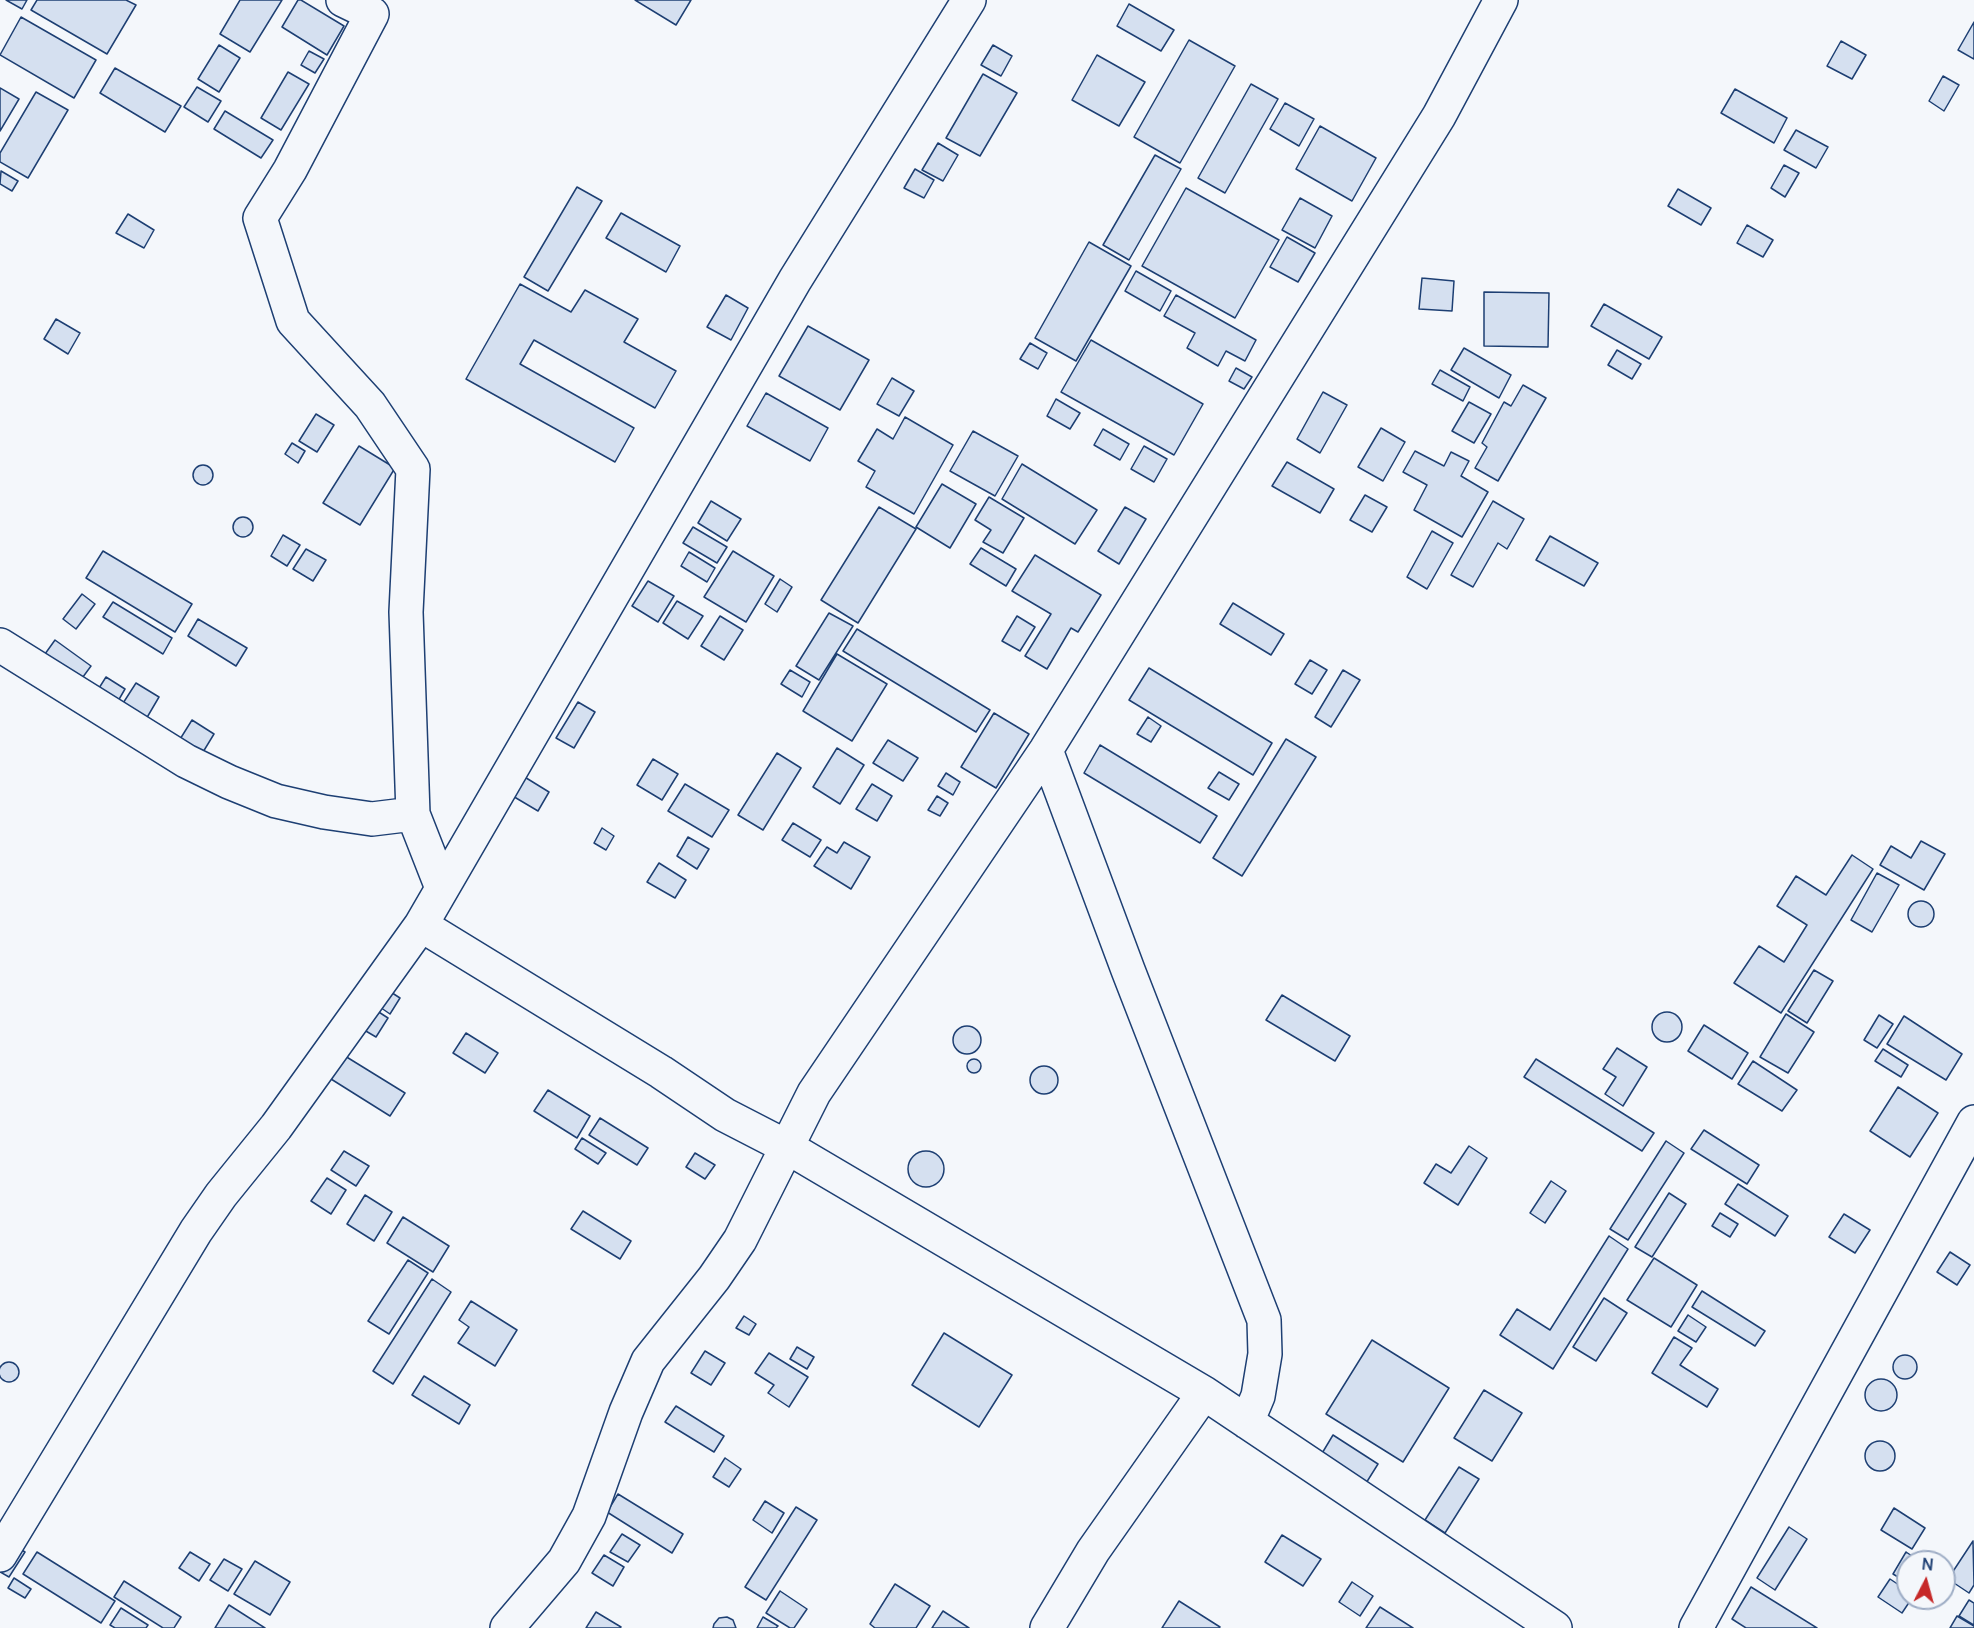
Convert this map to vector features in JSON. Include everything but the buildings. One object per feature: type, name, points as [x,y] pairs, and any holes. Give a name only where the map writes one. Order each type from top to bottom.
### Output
[{"type":"street","points":[[343,0],[372,14],[290,170],[260,218],[293,321],[370,405],[413,469],[406,612],[413,814],[442,888]]},
{"type":"street","points":[[0,1556],[196,1232],[221,1195],[276,1127],[421,925],[795,280],[969,0]]},
{"type":"street","points":[[507,1628],[564,1561],[589,1516],[626,1412],[648,1361],[714,1278],[740,1240],[814,1093],[1046,750],[1439,116],[1502,0]]},
{"type":"street","points":[[0,645],[186,761],[229,782],[276,801],[324,812],[372,819],[413,814]]},
{"type":"street","points":[[1046,750],[1128,970],[1264,1320],[1265,1354],[1258,1396],[1247,1422]]},
{"type":"street","points":[[421,925],[661,1072],[724,1115],[787,1147],[1204,1394],[1555,1628]]},
{"type":"street","points":[[1696,1628],[1974,1122]]},
{"type":"street","points":[[1047,1628],[1094,1551],[1204,1394]]}]
